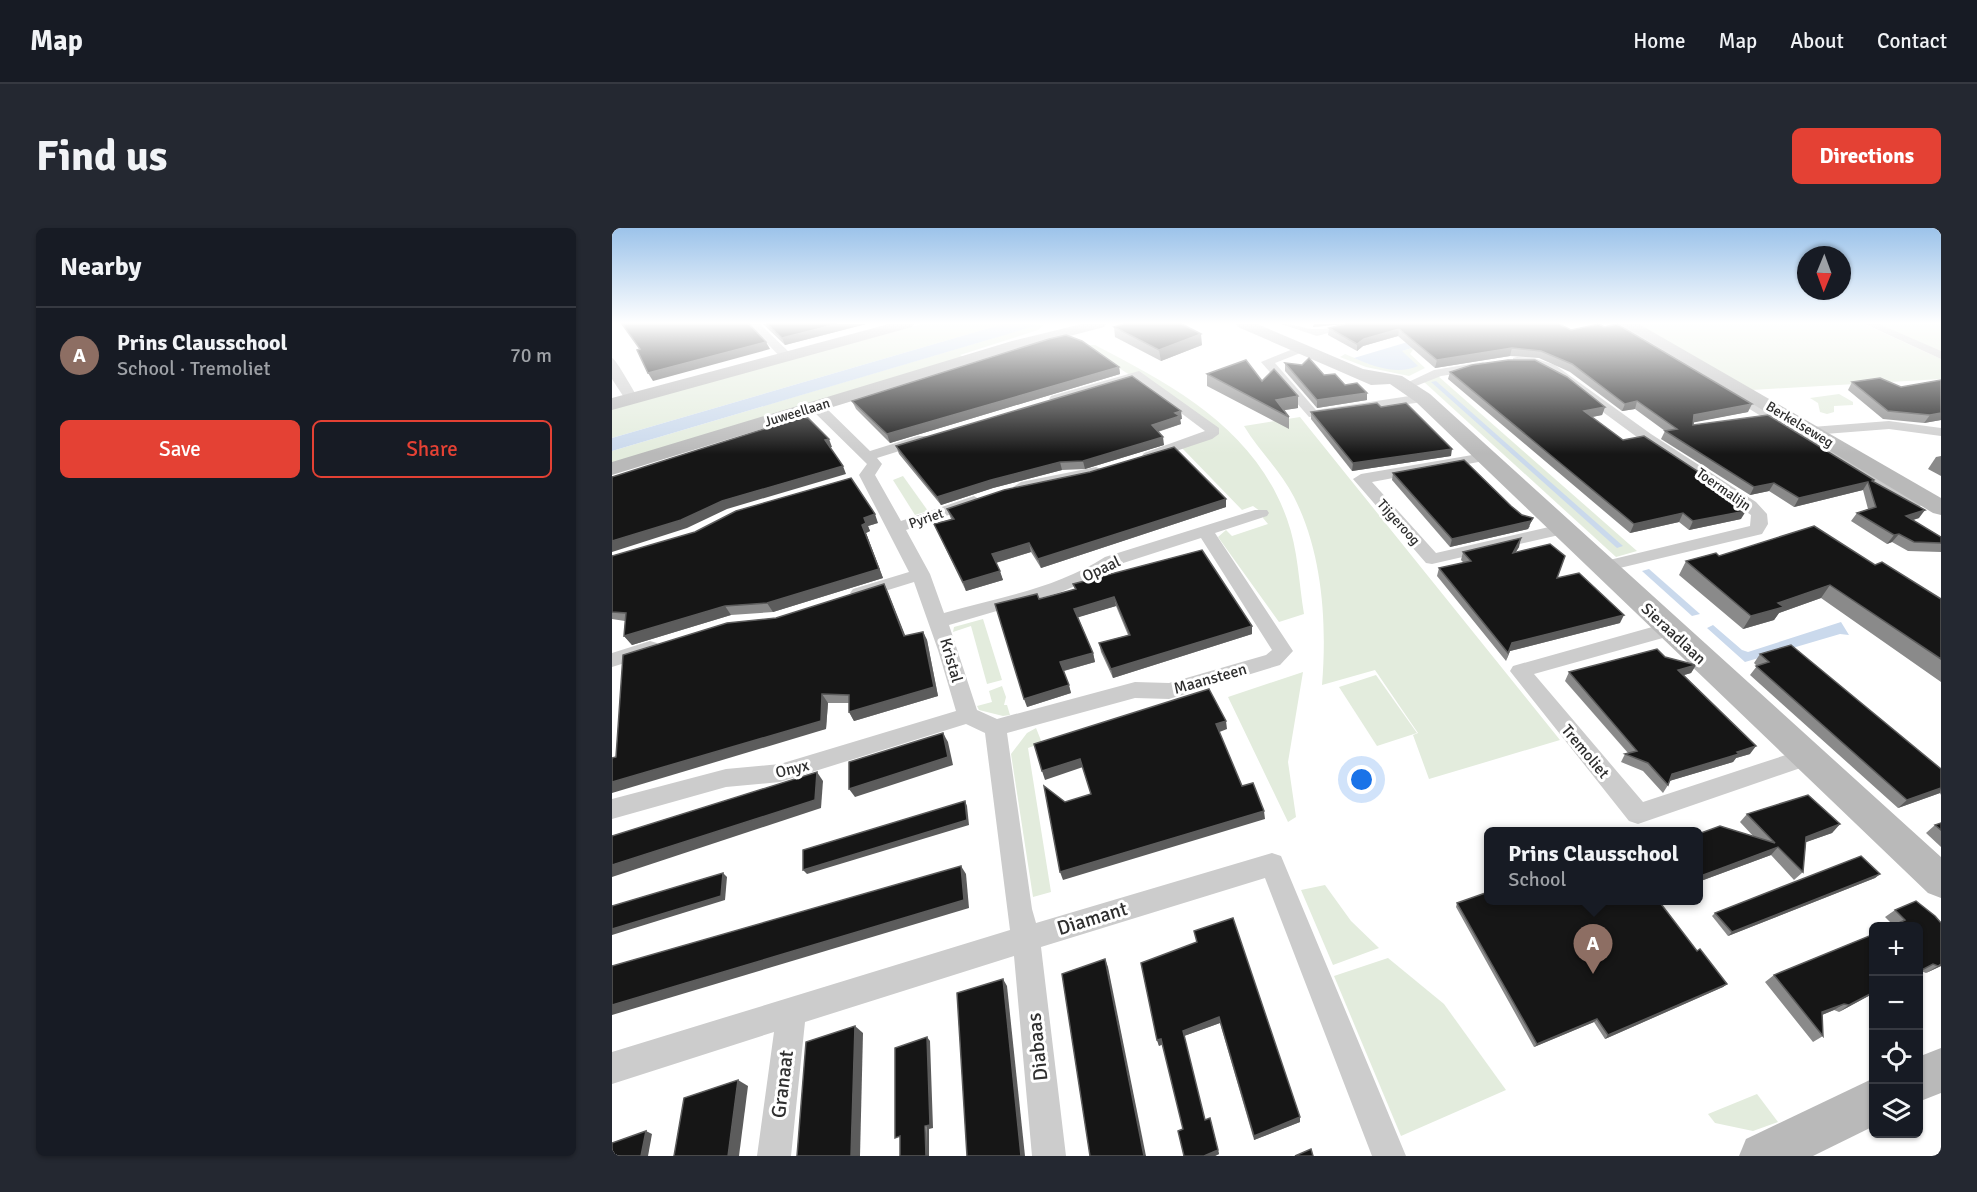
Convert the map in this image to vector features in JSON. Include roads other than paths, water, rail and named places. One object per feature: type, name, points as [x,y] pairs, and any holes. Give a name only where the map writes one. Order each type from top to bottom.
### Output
[{"type":"street","points":[[614,367],[620,383],[632,399]]},
{"type":"street","points":[[612,404],[746,367]]},
{"type":"street","name":"Juweellaan","points":[[612,469],[943,367]]},
{"type":"street","points":[[1272,367],[1314,414],[1415,392]]},
{"type":"street","points":[[1344,367],[1367,379],[1415,392]]},
{"type":"street","name":"Toermalijn","points":[[1415,392],[1432,375],[1474,367]]},
{"type":"street","name":"Toermalijn","points":[[1547,367],[1646,437],[1750,505],[1759,514],[1760,524],[1756,530],[1603,567]]},
{"type":"street","name":"Berkelseweg","points":[[1696,367],[1776,414],[1915,504]]},
{"type":"street","points":[[1044,402],[1139,375],[1214,430],[1207,436],[1176,448],[1131,462]]},
{"type":"street","name":"Sieraadlaan","points":[[1415,392],[1941,881]]},
{"type":"street","name":"Kristal","points":[[816,406],[864,470],[899,527],[940,621],[968,715]]},
{"type":"street","points":[[1748,419],[1776,414]]},
{"type":"street","name":"Berkelseweg","points":[[1776,414],[1812,431],[1941,508]]},
{"type":"street","points":[[1812,431],[1889,425],[1941,432]]},
{"type":"street","points":[[864,470],[934,435]]},
{"type":"street","name":"Tijgeroog","points":[[1484,457],[1361,479],[1432,559],[1562,529]]},
{"type":"street","points":[[1010,490],[1109,468]]},
{"type":"street","name":"Pyriet","points":[[899,527],[990,496]]},
{"type":"street","name":"Opaal","points":[[940,621],[1098,572],[1111,561],[1261,513]]},
{"type":"street","name":"Maansteen","points":[[995,728],[1135,690],[1169,691],[1273,660],[1283,651],[1206,531]]},
{"type":"street","points":[[842,599],[921,574]]},
{"type":"street","name":"Tremoliet","points":[[1670,629],[1520,671],[1638,813],[1807,757]]},
{"type":"street","points":[[612,660],[667,643]]},
{"type":"street","points":[[968,715],[995,728],[1019,909],[1026,938]]},
{"type":"street","name":"Onyx","points":[[612,809],[726,778],[780,773],[968,715]]},
{"type":"street","name":"Diamant","points":[[612,1068],[1026,938],[1272,864],[1389,1156]]},
{"type":"street","name":"Diabaas","points":[[1026,938],[1049,1156]]},
{"type":"street","name":"Granaat","points":[[774,1156],[791,1012]]},
{"type":"street","points":[[1923,1078],[1941,1070]]},
{"type":"street","points":[[1763,1156],[1869,1103]]},
{"type":"water","points":[[854,367],[895,367],[612,451],[612,438]]},
{"type":"water","points":[[1381,367],[1415,367],[1402,370]]},
{"type":"water","points":[[1436,381],[1623,546],[1617,548],[1431,382]]},
{"type":"water","points":[[1649,569],[1700,614],[1692,616],[1642,571]]},
{"type":"water","points":[[1841,622],[1849,635],[1840,634],[1745,662],[1707,628],[1713,625],[1742,650],[1748,652]]},
{"type":"place","name":"Prins Clausschool","points":[[1593,974]]}]
